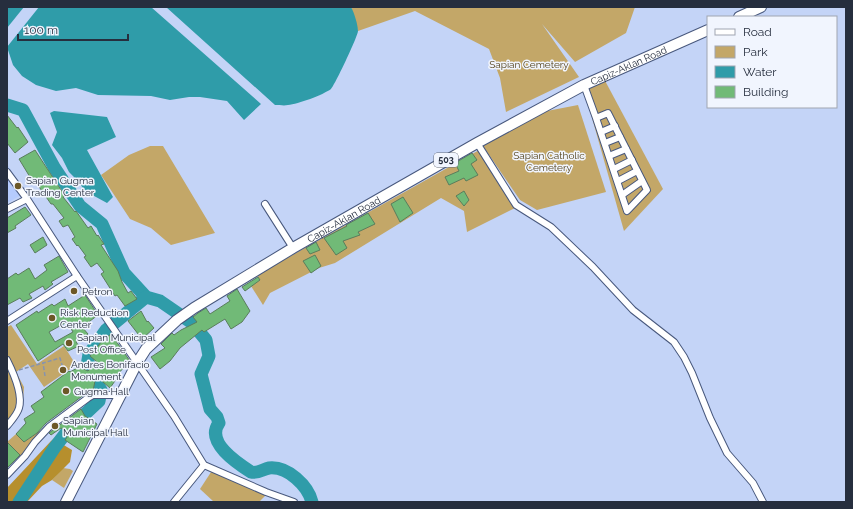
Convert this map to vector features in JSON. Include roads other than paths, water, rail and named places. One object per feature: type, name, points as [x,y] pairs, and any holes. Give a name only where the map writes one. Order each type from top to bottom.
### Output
[{"type":"main road","points":[[740,16],[761,7]]},
{"type":"main road","name":"Capiz-Aklan Road","points":[[66,502],[137,363],[146,349],[177,320],[194,308],[293,248],[477,143],[584,85],[707,30]]},
{"type":"street","points":[[584,85],[614,169],[627,211],[647,190],[608,113],[596,118]]},
{"type":"street","points":[[601,132],[615,126]]},
{"type":"street","points":[[605,143],[620,137]]},
{"type":"street","points":[[477,143],[516,205],[550,227],[593,267],[633,310],[674,342],[690,368],[710,418],[727,453],[753,483],[763,502]]},
{"type":"street","points":[[609,156],[626,149]]},
{"type":"street","points":[[614,169],[632,160]]},
{"type":"street","points":[[618,181],[638,171]]},
{"type":"street","points":[[7,172],[27,199],[174,416],[204,465],[266,492],[294,502]]},
{"type":"street","points":[[622,195],[642,181]]},
{"type":"street","points":[[7,209],[27,199]]},
{"type":"street","points":[[265,204],[293,248]]},
{"type":"street","points":[[7,321],[78,276]]},
{"type":"street","points":[[7,360],[13,372],[19,392],[20,408],[7,426]]},
{"type":"street","points":[[7,476],[49,427],[88,398],[93,395],[120,395]]},
{"type":"street","points":[[174,502],[204,465]]},
{"type":"water","points":[[7,7],[24,7],[7,28]]},
{"type":"water","points":[[39,7],[151,7],[261,104],[244,120],[227,101],[200,97],[170,100],[151,96],[98,95],[76,88],[56,91],[36,85],[22,76],[13,65],[7,47]]},
{"type":"water","points":[[166,7],[351,7],[356,19],[358,31],[346,61],[331,89],[298,103],[275,105]]},
{"type":"water","points":[[54,111],[107,117],[116,137],[87,150],[113,197],[107,203],[85,191],[69,172],[62,158],[52,145],[57,132],[50,113]]},
{"type":"waterway","points":[[7,105],[23,110],[54,167],[80,206],[102,224],[124,273],[146,297],[160,301],[192,323],[206,340],[209,356],[201,374],[210,409],[217,417],[219,423],[216,430],[216,437],[224,451],[231,458],[251,472],[276,468],[290,474],[302,484],[312,502]]},
{"type":"waterway","points":[[19,502],[55,447],[69,429],[99,401],[101,390],[87,366],[89,354],[106,330],[146,297]]},
{"type":"place","name":"Sapian Gugma Trading Center","points":[[18,186]]},
{"type":"place","name":"Petron","points":[[74,291]]},
{"type":"place","name":"Risk Reduction Center","points":[[52,318]]},
{"type":"place","name":"Sapian Municipal Post Office","points":[[69,343]]},
{"type":"place","name":"Andres Bonifacio Monument","points":[[63,370]]},
{"type":"place","name":"Gugma Hall","points":[[66,391]]},
{"type":"place","name":"Sapian Municipal Hall","points":[[55,426]]},
{"type":"park label","name":"Sapian Cemetery","points":[[529,64]]},
{"type":"park label","name":"Sapian Catholic Cemetery","points":[[549,160]]}]
